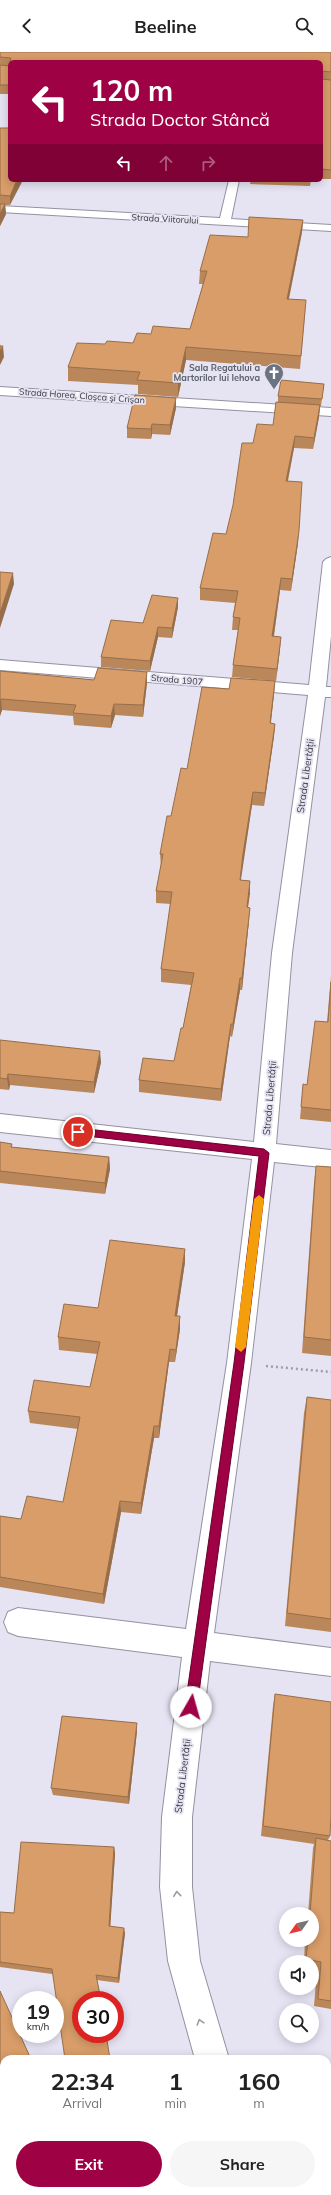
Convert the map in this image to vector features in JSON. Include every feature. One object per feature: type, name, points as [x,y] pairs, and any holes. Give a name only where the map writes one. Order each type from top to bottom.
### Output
[{"type":"street","points":[[224,222],[234,182]]},
{"type":"street","name":"Strada Viitorului","points":[[0,209],[331,228]]},
{"type":"street","name":"Strada Horea, Cloşca şi Crişan","points":[[0,391],[331,412]]},
{"type":"street","name":"Strada Libertății","points":[[211,2055],[184,1961],[176,1887],[177,1817],[198,1644],[239,1363],[264,1153],[282,953],[300,810],[324,692],[331,562]]},
{"type":"street","name":"Strada 1907","points":[[0,665],[324,692]]},
{"type":"street","points":[[0,1123],[264,1153],[331,1159]]},
{"type":"street","points":[[18,1622],[331,1662]]},
{"type":"path","points":[[239,1363],[331,1372]]},
{"type":"building","points":[[0,52],[331,52],[331,72],[323,71],[323,60],[10,60],[11,58],[0,57]]},
{"type":"building","points":[[0,65],[8,66],[8,85],[0,85]]},
{"type":"building","points":[[323,79],[331,80],[331,170],[323,169]]},
{"type":"building","points":[[0,128],[8,128],[8,182],[16,182],[10,196],[0,195]]},
{"type":"building","points":[[0,204],[5,204],[0,214]]},
{"type":"building","points":[[249,217],[303,220],[287,299],[306,300],[301,356],[186,347],[178,383],[137,380],[140,372],[68,367],[77,343],[105,344],[107,341],[133,343],[137,333],[151,334],[153,326],[190,329],[207,271],[200,271],[210,235],[248,237]]},
{"type":"building","points":[[281,380],[324,384],[322,399],[278,396]]},
{"type":"building","points":[[135,395],[176,398],[170,425],[152,424],[151,429],[127,428]]},
{"type":"building","points":[[276,402],[320,405],[314,438],[295,436],[286,481],[302,482],[299,531],[292,579],[281,578],[272,636],[281,637],[277,669],[233,665],[240,618],[233,617],[238,591],[200,588],[213,533],[226,534],[233,505],[242,443],[253,443],[257,424],[273,425]]},
{"type":"building","points":[[0,572],[13,573],[0,613]]},
{"type":"building","points":[[152,595],[178,598],[172,628],[158,627],[150,661],[101,657],[111,620],[143,623]]},
{"type":"building","points":[[98,668],[147,672],[143,705],[114,704],[111,716],[73,713],[76,705],[1,699],[0,701],[0,671],[94,680]]},
{"type":"building","points":[[231,678],[275,681],[270,723],[275,724],[265,793],[253,792],[243,854],[240,880],[250,881],[247,907],[250,908],[242,978],[240,978],[233,1024],[231,1024],[221,1089],[139,1080],[143,1058],[174,1061],[181,1028],[183,1028],[194,973],[161,969],[172,892],[156,891],[163,854],[160,854],[167,816],[171,816],[181,768],[187,769],[202,687],[229,689]]},
{"type":"building","points":[[331,982],[331,1110],[301,1107],[303,1084],[307,1085],[315,1021],[328,1022]]},
{"type":"building","points":[[0,1040],[100,1051],[94,1082],[8,1074],[7,1079],[0,1078]]},
{"type":"building","points":[[0,1142],[12,1144],[11,1147],[109,1157],[105,1183],[0,1171]]},
{"type":"building","points":[[316,1166],[331,1167],[331,1340],[304,1337]]},
{"type":"building","points":[[110,1240],[185,1249],[175,1316],[180,1316],[176,1350],[170,1349],[159,1426],[154,1426],[141,1503],[120,1501],[103,1594],[0,1577],[0,1516],[21,1519],[27,1496],[63,1502],[80,1417],[28,1411],[34,1380],[90,1387],[100,1342],[58,1337],[64,1304],[98,1308]]},
{"type":"building","points":[[307,1397],[331,1400],[331,1619],[287,1613]]},
{"type":"building","points":[[275,1694],[331,1702],[330,1836],[263,1826]]},
{"type":"building","points":[[62,1716],[137,1723],[128,1797],[51,1788]]},
{"type":"building","points":[[316,1838],[331,1841],[331,2001],[318,1999],[321,1962],[319,1962],[319,1955],[306,1955],[307,1947],[319,1947],[319,1907],[311,1907]]},
{"type":"building","points":[[21,1842],[114,1847],[109,1926],[124,1928],[118,1978],[96,1975],[99,1991],[72,1991],[72,2043],[107,2043],[109,2055],[64,2055],[63,2043],[64,2043],[64,1991],[55,1991],[52,1969],[0,1962],[0,1912],[14,1913]]},
{"type":"building","points":[[0,1991],[12,2017],[12,2043],[24,2043],[29,2055],[0,2055]]},
{"type":"slow traffic","points":[[241,1347],[259,1199]]},
{"type":"place","name":"Sala Regatului a Martorilor lui Iehova","points":[[274,390]]},
{"type":"route","points":[[78,1132],[264,1153],[239,1363],[198,1644],[191,1707]]}]
